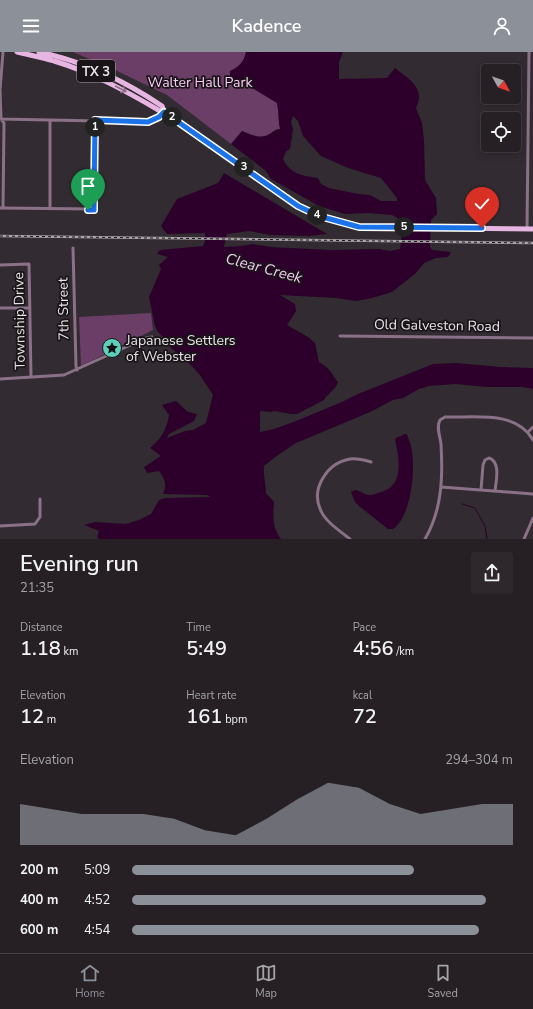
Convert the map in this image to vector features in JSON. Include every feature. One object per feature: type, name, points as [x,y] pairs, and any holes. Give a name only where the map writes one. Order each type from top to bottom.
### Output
[{"type":"main road","name":"TX 3","points":[[17,52],[53,60],[123,89],[164,112],[298,206],[319,216],[359,227],[533,229]]},
{"type":"main road","name":"TX 3","points":[[39,52],[54,55],[89,68],[125,84],[162,106],[164,112]]},
{"type":"street","points":[[3,52],[0,90],[1,119],[4,122],[1,208],[94,210],[95,120]]},
{"type":"street","points":[[527,229],[529,52]]},
{"type":"street","points":[[1,119],[148,122],[159,117],[164,112]]},
{"type":"street","points":[[50,120],[50,209]]},
{"type":"street","points":[[528,152],[533,153]]},
{"type":"street","name":"7th Street","points":[[73,248],[77,370]]},
{"type":"street","name":"Township Drive","points":[[0,265],[28,264],[31,377]]},
{"type":"street","points":[[0,308],[30,308]]},
{"type":"street","name":"Old Galveston Road","points":[[340,336],[533,338]]},
{"type":"street","points":[[0,378],[60,376],[77,370],[146,338],[152,337]]},
{"type":"street","points":[[425,539],[431,529],[438,511],[441,487],[441,443],[438,425],[440,420],[445,417],[497,418],[512,421],[520,425],[528,432],[533,440]]},
{"type":"street","points":[[528,432],[533,427]]},
{"type":"street","points":[[481,490],[484,462],[489,458],[494,460],[497,465],[495,491]]},
{"type":"street","points":[[350,539],[322,513],[318,501],[318,488],[330,469],[343,461],[358,459],[372,462]]},
{"type":"street","points":[[441,487],[533,494]]},
{"type":"street","points":[[0,526],[35,524],[40,517],[40,499]]},
{"type":"street","points":[[524,539],[533,518]]},
{"type":"green space","name":"Walter Hall Park","points":[[73,52],[246,52],[241,64],[230,71],[242,86],[249,86],[277,103],[280,129],[277,129],[264,136],[253,135],[242,131],[231,144],[167,95]]},
{"type":"green space","points":[[151,313],[153,330],[81,366],[79,317]]},
{"type":"water","name":"Clear Creek","points":[[246,52],[343,52],[339,62],[339,79],[387,78],[395,68],[410,80],[417,89],[419,95],[419,101],[416,108],[422,123],[425,180],[436,198],[437,214],[431,220],[430,247],[432,250],[451,252],[448,257],[436,258],[424,263],[416,273],[392,292],[372,298],[356,301],[336,298],[280,295],[295,304],[296,311],[287,325],[308,337],[315,343],[319,362],[329,369],[338,382],[335,388],[324,400],[297,414],[275,411],[260,411],[260,432],[274,429],[296,421],[433,364],[456,363],[533,368],[533,389],[522,387],[486,387],[456,384],[429,386],[419,389],[403,398],[393,400],[370,412],[296,443],[264,466],[266,493],[274,502],[273,517],[276,531],[281,539],[99,539],[97,537],[99,531],[84,525],[95,522],[126,524],[139,520],[151,514],[159,500],[165,498],[210,497],[207,495],[163,494],[165,485],[164,479],[159,471],[147,473],[144,467],[161,456],[150,448],[163,433],[167,425],[169,415],[162,405],[176,401],[188,412],[197,414],[194,421],[169,434],[167,438],[185,431],[193,430],[206,423],[213,395],[200,375],[189,363],[170,347],[158,332],[155,326],[149,297],[161,269],[159,265],[168,257],[157,254],[160,250],[203,246],[205,241],[205,233],[167,234],[161,226],[177,199],[218,183],[224,173],[327,234],[308,236],[271,235],[249,231],[227,234],[224,247],[253,244],[270,247],[332,250],[379,249],[390,251],[400,249],[404,222],[392,215],[368,213],[345,214],[319,206],[271,179],[266,171],[231,144],[242,131],[261,137],[280,129],[277,103],[249,86],[235,83],[230,77],[230,71],[241,64]],"holes":[[[293,116],[298,121],[303,136],[321,156],[348,168],[381,178],[397,198],[397,201],[381,201],[370,195],[329,188],[321,184],[318,178],[302,175],[289,168],[283,159],[286,151],[290,149],[293,129],[291,122]]]},
{"type":"water","points":[[407,434],[411,446],[412,455],[413,478],[411,490],[405,514],[393,529],[388,529],[355,502],[351,492],[357,490],[367,495],[372,495],[389,488],[394,483],[397,477],[399,463],[395,440],[396,438]]},
{"type":"waterway","points":[[462,504],[475,508],[485,526],[487,539]]},
{"type":"railway","points":[[0,236],[533,243]]},
{"type":"place","name":"Japanese Settlers of Webster","points":[[112,348]]},
{"type":"route","points":[[88,210],[94,210],[95,120],[148,122],[159,117],[164,112],[298,206],[319,216],[359,227],[482,228]]}]
